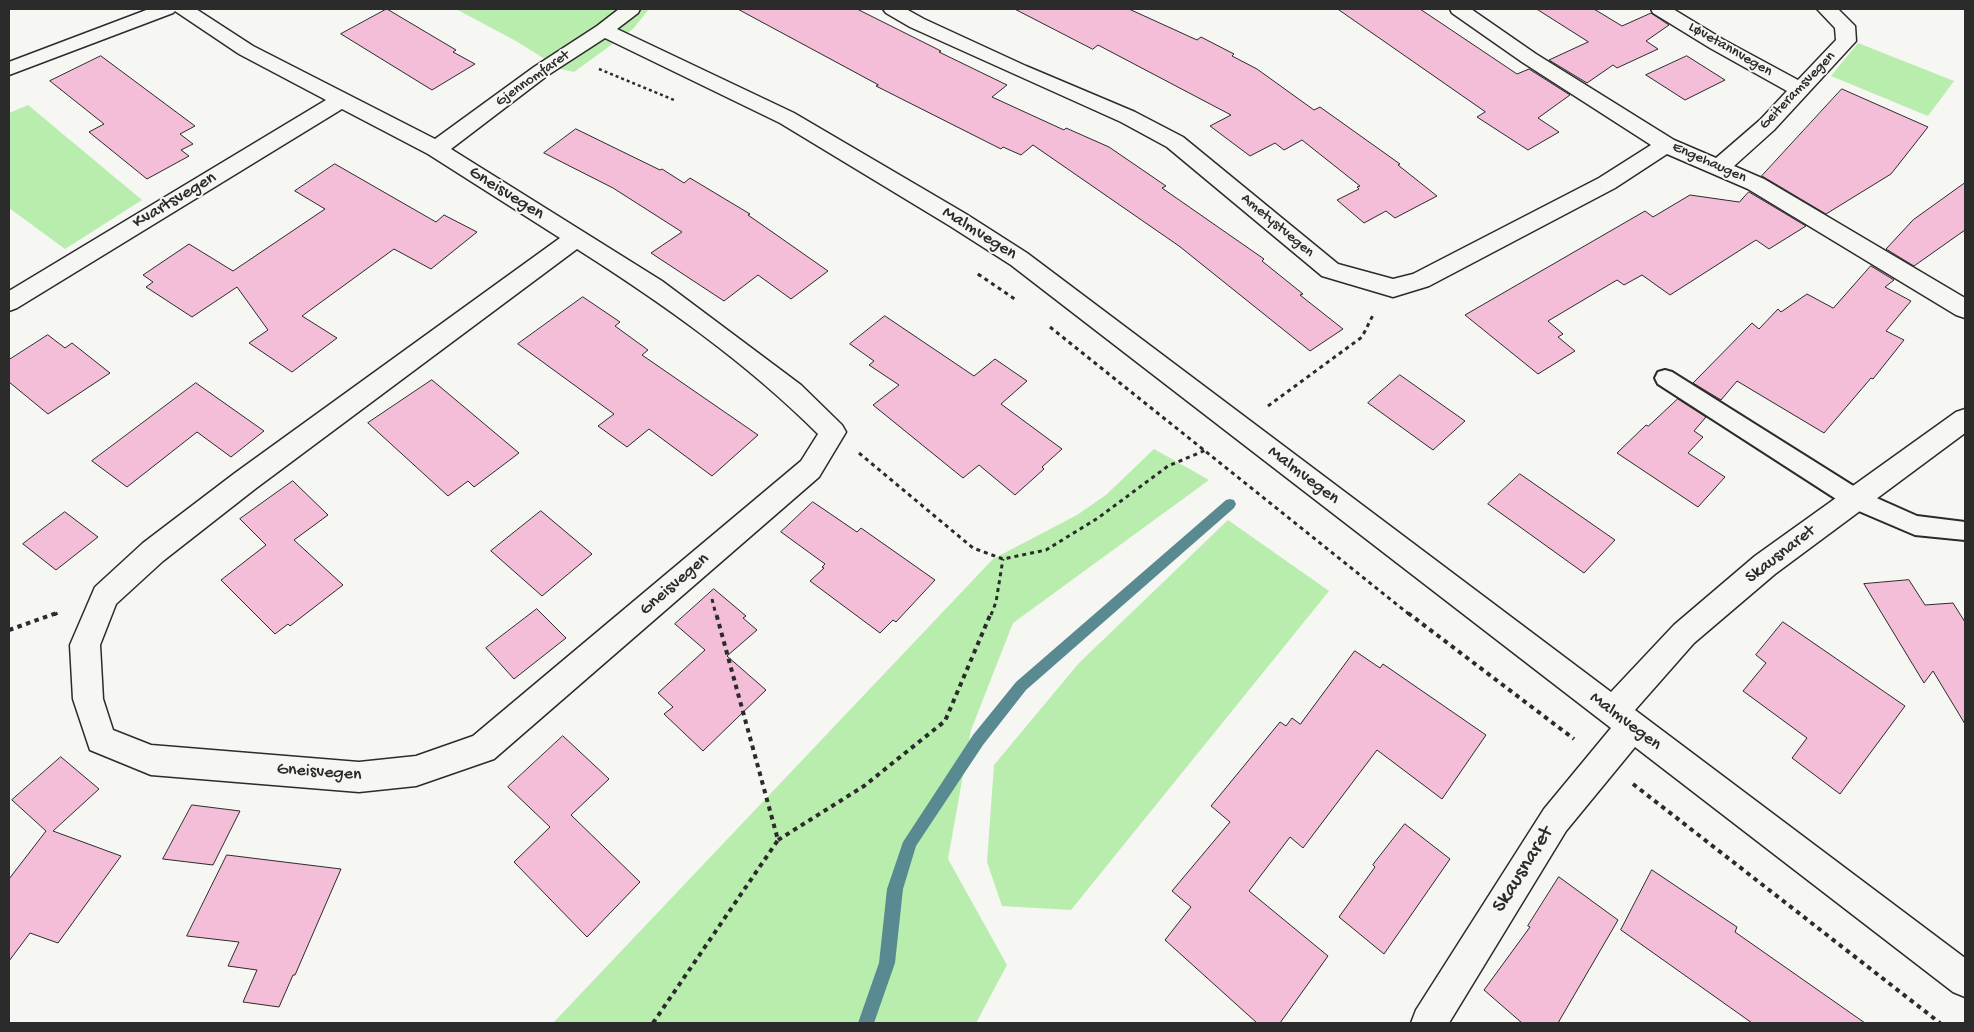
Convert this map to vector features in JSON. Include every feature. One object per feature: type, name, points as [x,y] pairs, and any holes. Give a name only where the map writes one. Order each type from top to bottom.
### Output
[{"type":"street","points":[[9,69],[166,9]]},
{"type":"street","points":[[183,9],[246,50],[436,149]]},
{"type":"street","name":"Gjennomfaret","points":[[436,149],[541,71],[604,30],[631,9]]},
{"type":"street","name":"Ametystvegen","points":[[892,9],[917,23],[1018,70],[1128,117],[1175,142],[1330,270],[1393,288],[1421,280],[1606,183],[1666,145]]},
{"type":"street","name":"Engehaugen","points":[[1459,9],[1529,58],[1666,145],[1756,184],[1965,310]]},
{"type":"street","name":"Løvetannvegen","points":[[1660,9],[1717,44],[1800,90]]},
{"type":"street","name":"Geiteramsvegen","points":[[1719,168],[1767,125],[1846,41],[1845,26],[1826,9]]},
{"type":"street","name":"Malmvegen","points":[[604,30],[787,118],[958,220],[1019,259],[1965,980]]},
{"type":"street","name":"Kvartsvegen","points":[[9,302],[341,100]]},
{"type":"street","name":"Gneisvegen","points":[[436,149],[654,286],[792,392],[833,432],[810,469],[483,748],[416,771],[359,777],[151,760],[101,740],[88,699],[85,645],[105,596],[153,552],[245,481],[577,238]]},
{"type":"street","name":"Skausnaret","points":[[1429,1023],[1555,820],[1603,761],[1622,719],[1684,634],[1765,565],[1965,419]]},
{"type":"lane","points":[[1665,378],[1855,499],[1915,525],[1963,531]]},
{"type":"path","points":[[566,55],[679,102]]},
{"type":"path","points":[[971,269],[1018,302]]},
{"type":"path","points":[[833,432],[972,548],[1003,559],[1046,550],[1098,518],[1168,466],[1205,451],[1362,337],[1373,314],[1378,284]]},
{"type":"path","points":[[1049,326],[1368,583],[1603,761],[1940,1023]]},
{"type":"path","points":[[652,1023],[778,840],[864,786],[945,721],[996,602],[1003,559]]},
{"type":"path","points":[[702,562],[778,840]]},
{"type":"green space","points":[[456,9],[649,9],[633,29],[574,72],[561,69],[516,41]]},
{"type":"green space","points":[[1858,43],[1954,81],[1928,116],[1831,76]]},
{"type":"green space","points":[[28,105],[142,200],[65,249],[9,208],[9,113]]},
{"type":"green space","points":[[1154,449],[1209,480],[1013,623],[971,730],[948,859],[1007,965],[976,1023],[553,1023],[993,559],[1077,515],[1106,495]]},
{"type":"green space","points":[[1228,520],[1329,591],[1071,910],[1002,906],[987,862],[994,765],[1079,663]]},
{"type":"building","points":[[387,9],[456,50],[453,52],[475,64],[432,90],[341,34]]},
{"type":"building","points":[[738,9],[857,9],[1007,85],[992,97],[1064,130],[1066,128],[1109,147],[1166,186],[1162,188],[1264,259],[1262,261],[1303,294],[1300,295],[1343,329],[1310,351],[1179,246],[1033,145],[1021,155],[1003,147],[1001,149],[876,86],[878,85]]},
{"type":"building","points":[[1015,9],[1129,9],[1197,40],[1201,37],[1234,54],[1232,56],[1257,69],[1314,110],[1320,107],[1400,164],[1398,165],[1437,196],[1395,218],[1386,211],[1364,223],[1337,200],[1359,189],[1357,187],[1360,186],[1302,140],[1284,150],[1275,143],[1250,156],[1210,126],[1231,115],[1098,45],[1093,49]]},
{"type":"building","points":[[1338,9],[1420,9],[1517,74],[1529,69],[1570,95],[1538,118],[1559,132],[1528,150],[1477,117],[1485,112]]},
{"type":"building","points":[[1537,9],[1594,9],[1622,26],[1651,13],[1669,25],[1646,41],[1658,49],[1617,68],[1613,65],[1587,83],[1549,60],[1588,42]]},
{"type":"building","points":[[101,56],[195,126],[180,134],[193,144],[181,150],[189,156],[147,179],[89,132],[104,124],[50,81]]},
{"type":"building","points":[[1687,56],[1725,80],[1685,100],[1646,75]]},
{"type":"building","points":[[1842,89],[1928,127],[1891,174],[1826,214],[1762,176]]},
{"type":"building","points":[[576,129],[660,170],[662,169],[684,183],[690,178],[750,214],[748,215],[828,271],[791,299],[758,275],[724,301],[651,253],[682,232],[613,188],[544,153]]},
{"type":"building","points":[[335,164],[436,222],[444,215],[477,232],[431,269],[394,249],[302,316],[337,338],[292,372],[249,343],[268,330],[237,287],[192,317],[146,287],[153,282],[143,275],[189,244],[233,271],[325,209],[295,191]]},
{"type":"building","points":[[1965,183],[1965,230],[1914,266],[1886,249],[1913,220]]},
{"type":"building","points":[[1749,192],[1806,226],[1769,249],[1756,240],[1670,295],[1642,275],[1624,285],[1617,280],[1548,321],[1563,334],[1558,337],[1575,351],[1538,374],[1465,315],[1645,211],[1653,217],[1690,195],[1739,202]]},
{"type":"building","points":[[1871,266],[1894,280],[1885,287],[1911,301],[1886,331],[1904,340],[1873,379],[1871,378],[1824,433],[1737,381],[1721,400],[1693,383],[1752,323],[1759,329],[1778,309],[1781,312],[1807,294],[1833,308]]},
{"type":"building","points":[[583,297],[620,322],[615,326],[648,350],[642,355],[758,435],[712,476],[649,429],[627,447],[598,426],[614,414],[518,344]]},
{"type":"building","points":[[885,316],[974,376],[995,359],[1027,381],[1001,404],[1062,449],[1042,467],[1044,469],[1015,495],[979,465],[963,478],[873,405],[899,385],[869,365],[874,361],[850,344]]},
{"type":"building","points":[[48,335],[65,348],[72,343],[110,373],[48,414],[9,382],[9,360]]},
{"type":"building","points":[[1400,375],[1465,421],[1433,450],[1368,403]]},
{"type":"building","points":[[432,380],[519,453],[474,487],[468,481],[448,496],[368,423]]},
{"type":"building","points":[[196,383],[264,431],[231,457],[197,432],[127,487],[92,461]]},
{"type":"building","points":[[1678,399],[1706,417],[1694,431],[1703,437],[1688,453],[1725,477],[1698,507],[1617,453],[1646,425],[1648,426]]},
{"type":"building","points":[[1520,474],[1615,540],[1584,573],[1488,504]]},
{"type":"building","points":[[293,481],[328,515],[294,540],[343,585],[290,626],[288,624],[275,634],[221,580],[266,545],[240,519]]},
{"type":"building","points":[[813,502],[857,532],[861,528],[935,580],[896,622],[893,620],[880,633],[810,581],[824,568],[822,567],[825,564],[781,532]]},
{"type":"building","points":[[541,511],[592,554],[542,596],[491,551]]},
{"type":"building","points":[[65,512],[98,537],[56,570],[23,544]]},
{"type":"building","points":[[1909,580],[1925,605],[1953,603],[1965,622],[1965,724],[1933,671],[1924,683],[1864,584]]},
{"type":"building","points":[[714,589],[746,616],[743,618],[757,630],[727,656],[766,690],[703,751],[664,714],[673,707],[658,693],[705,650],[675,624]]},
{"type":"building","points":[[537,609],[566,638],[514,679],[486,648]]},
{"type":"building","points":[[1783,622],[1905,706],[1840,794],[1792,758],[1807,738],[1743,691],[1766,663],[1756,655]]},
{"type":"building","points":[[1355,651],[1380,668],[1383,664],[1486,735],[1442,799],[1377,750],[1303,848],[1290,837],[1249,891],[1328,956],[1280,1023],[1257,1023],[1165,940],[1191,907],[1172,891],[1230,822],[1211,806],[1280,722],[1286,726],[1292,718],[1300,724]]},
{"type":"building","points":[[563,736],[609,779],[571,815],[640,882],[587,937],[514,862],[550,827],[508,787]]},
{"type":"building","points":[[61,757],[99,789],[53,831],[121,856],[58,943],[30,933],[9,961],[9,879],[46,831],[12,800]]},
{"type":"building","points":[[192,805],[240,811],[213,865],[163,859]]},
{"type":"building","points":[[1405,824],[1450,859],[1384,954],[1339,917],[1375,867],[1373,865]]},
{"type":"building","points":[[227,855],[341,869],[279,1007],[243,1002],[257,970],[228,966],[239,942],[187,936]]},
{"type":"building","points":[[1652,870],[1737,927],[1735,932],[1865,1023],[1752,1023],[1621,930]]},
{"type":"building","points":[[1559,877],[1618,920],[1558,1023],[1522,1023],[1484,990],[1530,927],[1528,926]]},
{"type":"waterway","points":[[866,1023],[887,963],[895,889],[910,842],[978,740],[1021,686],[1230,504]]}]
